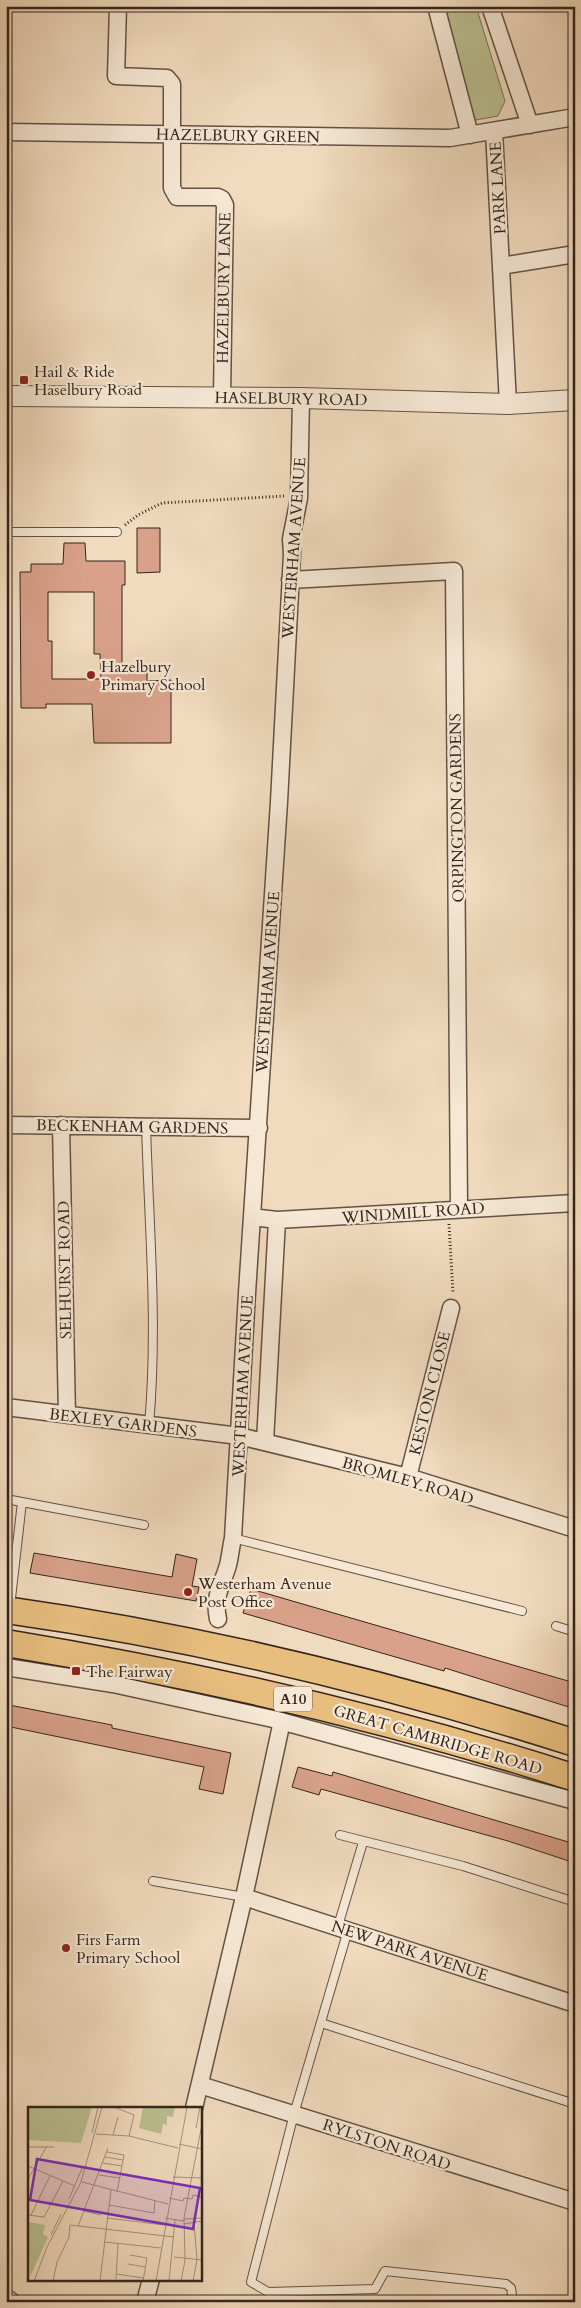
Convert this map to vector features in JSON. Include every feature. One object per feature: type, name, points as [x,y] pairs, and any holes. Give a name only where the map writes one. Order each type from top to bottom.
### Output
[{"type":"highway","name":"GREAT CAMBRIDGE ROAD","points":[[8,1610],[211,1647],[430,1700],[575,1743]]},
{"type":"highway","name":"GREAT CAMBRIDGE ROAD","points":[[6,1643],[130,1664],[322,1706],[473,1746],[575,1778]]},
{"type":"street","points":[[118,6],[116,76],[166,78],[170,80],[172,134]]},
{"type":"street","name":"PARK LANE","points":[[436,6],[470,135],[494,131],[508,404]]},
{"type":"street","points":[[490,6],[530,125]]},
{"type":"street","points":[[494,131],[575,117]]},
{"type":"street","name":"HAZELBURY GREEN","points":[[6,132],[450,138],[470,135]]},
{"type":"street","name":"HAZELBURY LANE","points":[[172,134],[172,188],[177,197],[218,197],[222,199],[225,205],[222,397]]},
{"type":"street","points":[[501,266],[575,254]]},
{"type":"street","name":"HASELBURY ROAD","points":[[6,396],[301,398],[508,404],[575,400]]},
{"type":"street","name":"WESTERHAM AVENUE","points":[[211,1647],[218,1619],[226,1609],[230,1588],[228,1566],[233,1538],[245,1325],[259,1128],[279,802],[290,580],[290,539],[297,510],[301,398]]},
{"type":"street","name":"ORPINGTON GARDENS","points":[[290,580],[454,571],[454,1209]]},
{"type":"street","name":"BECKENHAM GARDENS","points":[[6,1125],[259,1128]]},
{"type":"street","name":"SELHURST ROAD","points":[[61,1125],[67,1415]]},
{"type":"street","name":"WINDMILL ROAD","points":[[252,1217],[277,1220],[575,1203]]},
{"type":"street","name":"WESTERHAM AVENUE","points":[[265,1442],[277,1220]]},
{"type":"street","name":"KESTON CLOSE","points":[[408,1478],[451,1308]]},
{"type":"street","points":[[245,1325],[271,1328]]},
{"type":"street","name":"BEXLEY GARDENS","points":[[6,1407],[239,1436]]},
{"type":"street","name":"BROMLEY ROAD","points":[[239,1436],[408,1478],[575,1529]]},
{"type":"street","points":[[6,1667],[113,1684],[282,1721],[575,1801]]},
{"type":"street","points":[[194,2107],[244,1897],[282,1721]]},
{"type":"street","name":"NEW PARK AVENUE","points":[[244,1897],[575,2004]]},
{"type":"street","name":"RYLSTON ROAD","points":[[200,2085],[575,2202]]},
{"type":"street","points":[[145,2302],[151,2280]]},
{"type":"street","points":[[6,2297],[12,2302]]},
{"type":"lane","points":[[6,532],[117,532]]},
{"type":"lane","points":[[146,1126],[154,1344],[149,1424]]},
{"type":"lane","points":[[6,1499],[144,1525]]},
{"type":"lane","points":[[8,1610],[22,1502]]},
{"type":"lane","points":[[233,1538],[522,1611]]},
{"type":"lane","points":[[556,1626],[575,1632]]},
{"type":"lane","points":[[340,1835],[462,1866],[575,1902]]},
{"type":"lane","points":[[363,1842],[321,2023],[294,2114],[251,2282],[268,2292],[375,2289],[384,2271],[506,2284],[511,2288],[513,2302]]},
{"type":"lane","points":[[153,1881],[244,1897]]},
{"type":"lane","points":[[321,2023],[575,2104]]},
{"type":"path","points":[[117,532],[138,515],[162,503],[286,496],[285,510],[297,510]]},
{"type":"path","points":[[451,1308],[453,1296],[454,1209]]},
{"type":"green space","points":[[445,6],[476,6],[505,101],[498,116],[476,120],[471,114]]},
{"type":"building","points":[[137,528],[160,528],[160,572],[137,573]]},
{"type":"building","points":[[64,543],[85,543],[86,561],[125,561],[125,585],[122,585],[122,667],[147,667],[147,681],[171,680],[171,743],[94,743],[92,704],[46,704],[46,708],[21,708],[20,572],[31,572],[31,564],[63,564]],"holes":[[[48,592],[94,592],[94,654],[100,654],[101,679],[52,679],[52,641],[48,641]]]},
{"type":"building","points":[[34,1553],[172,1577],[176,1554],[197,1559],[192,1586],[199,1587],[196,1601],[30,1573]]},
{"type":"building","points":[[251,1589],[575,1683],[575,1709],[445,1668],[444,1671],[243,1613]]},
{"type":"building","points":[[9,1705],[112,1725],[112,1728],[231,1753],[223,1794],[199,1789],[204,1767],[6,1726]]},
{"type":"building","points":[[298,1767],[332,1776],[333,1772],[575,1844],[575,1863],[508,1841],[321,1789],[319,1795],[292,1787]]},
{"type":"place","name":"Hail & Ride Haselbury Road","points":[[24,380]]},
{"type":"place","name":"Hazelbury Primary School","points":[[91,675]]},
{"type":"place","name":"Westerham Avenue Post Office","points":[[188,1592]]},
{"type":"place","name":"The Fairway","points":[[76,1671]]},
{"type":"place","name":"Firs Farm Primary School","points":[[66,1948]]}]
